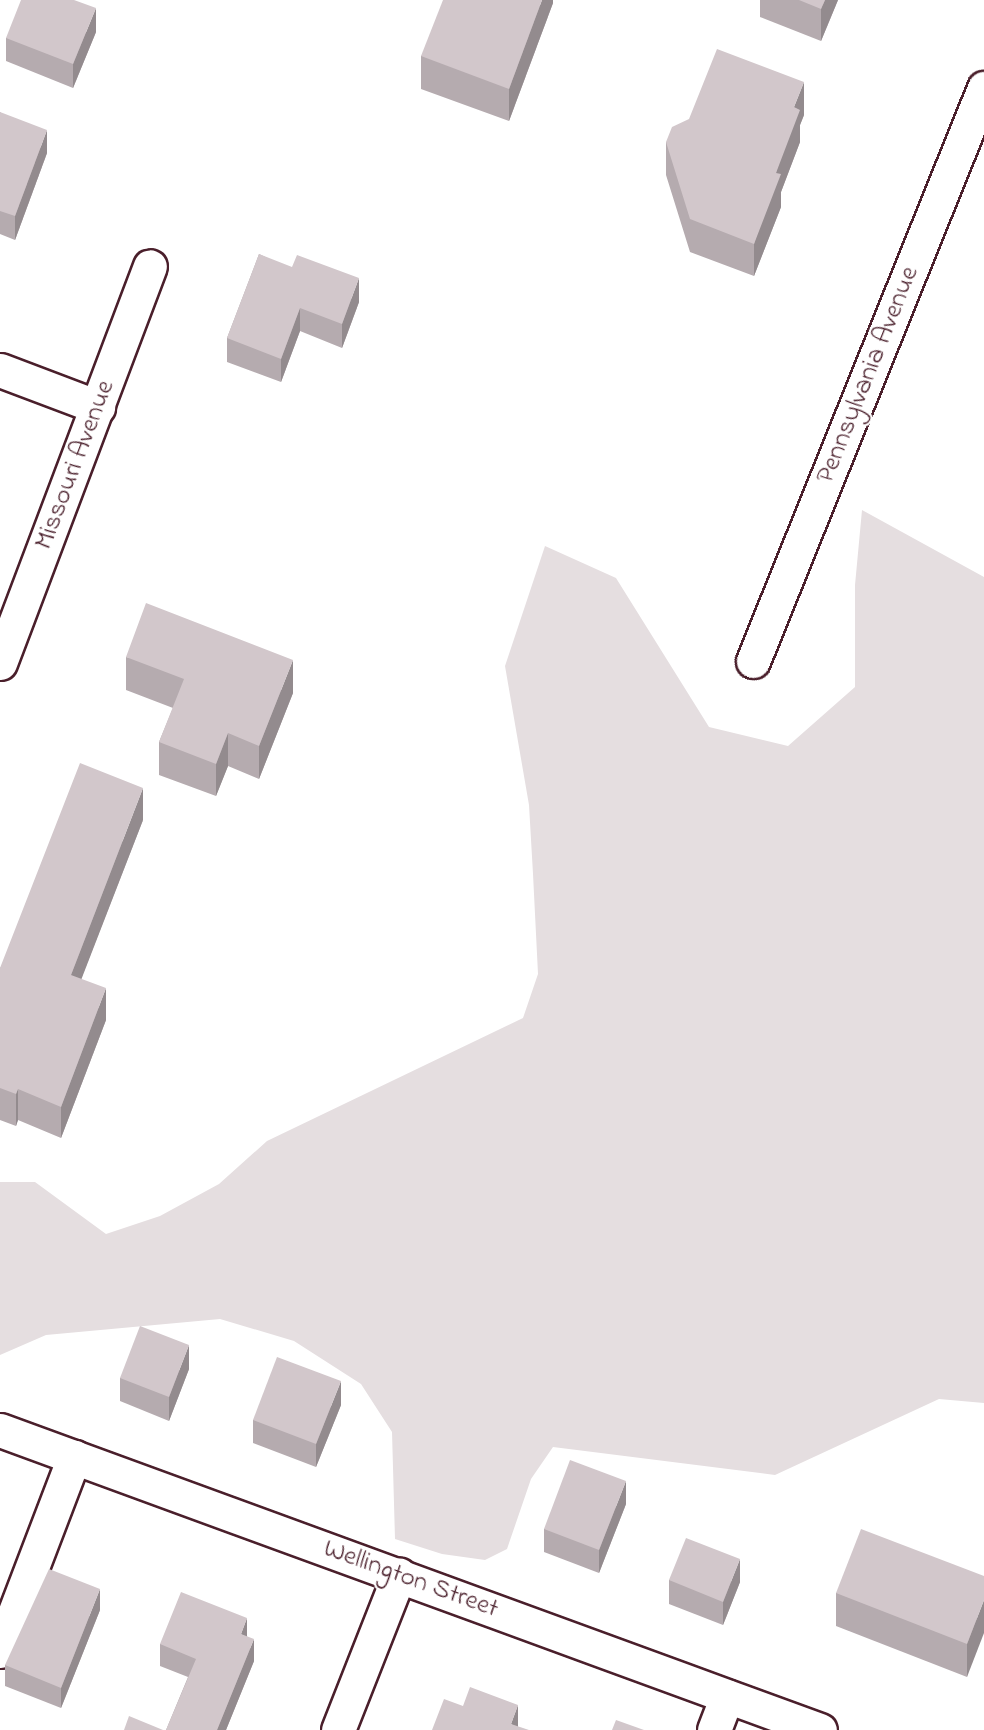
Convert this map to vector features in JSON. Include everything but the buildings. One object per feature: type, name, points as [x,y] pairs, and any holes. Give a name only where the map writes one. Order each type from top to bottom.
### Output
[{"type":"street","name":"Pennsylvania Avenue","points":[[753,661],[984,88]]},
{"type":"street","name":"Missouri Avenue","points":[[0,663],[150,266]]},
{"type":"street","points":[[0,370],[98,407]]},
{"type":"street","name":"Wellington Street","points":[[0,1430],[820,1730]]},
{"type":"street","points":[[0,1651],[74,1457]]},
{"type":"street","points":[[338,1730],[399,1575]]},
{"type":"street","points":[[714,1730],[727,1696]]},
{"type":"shaded area","points":[[862,510],[984,577],[984,1403],[939,1399],[775,1475],[553,1447],[531,1479],[507,1549],[485,1560],[442,1554],[395,1539],[392,1432],[361,1384],[294,1341],[220,1319],[46,1335],[0,1355],[0,1182],[35,1182],[106,1234],[160,1216],[219,1184],[267,1141],[523,1018],[538,974],[533,874],[529,805],[505,666],[545,546],[616,578],[709,727],[788,746],[855,687],[855,585]]}]
